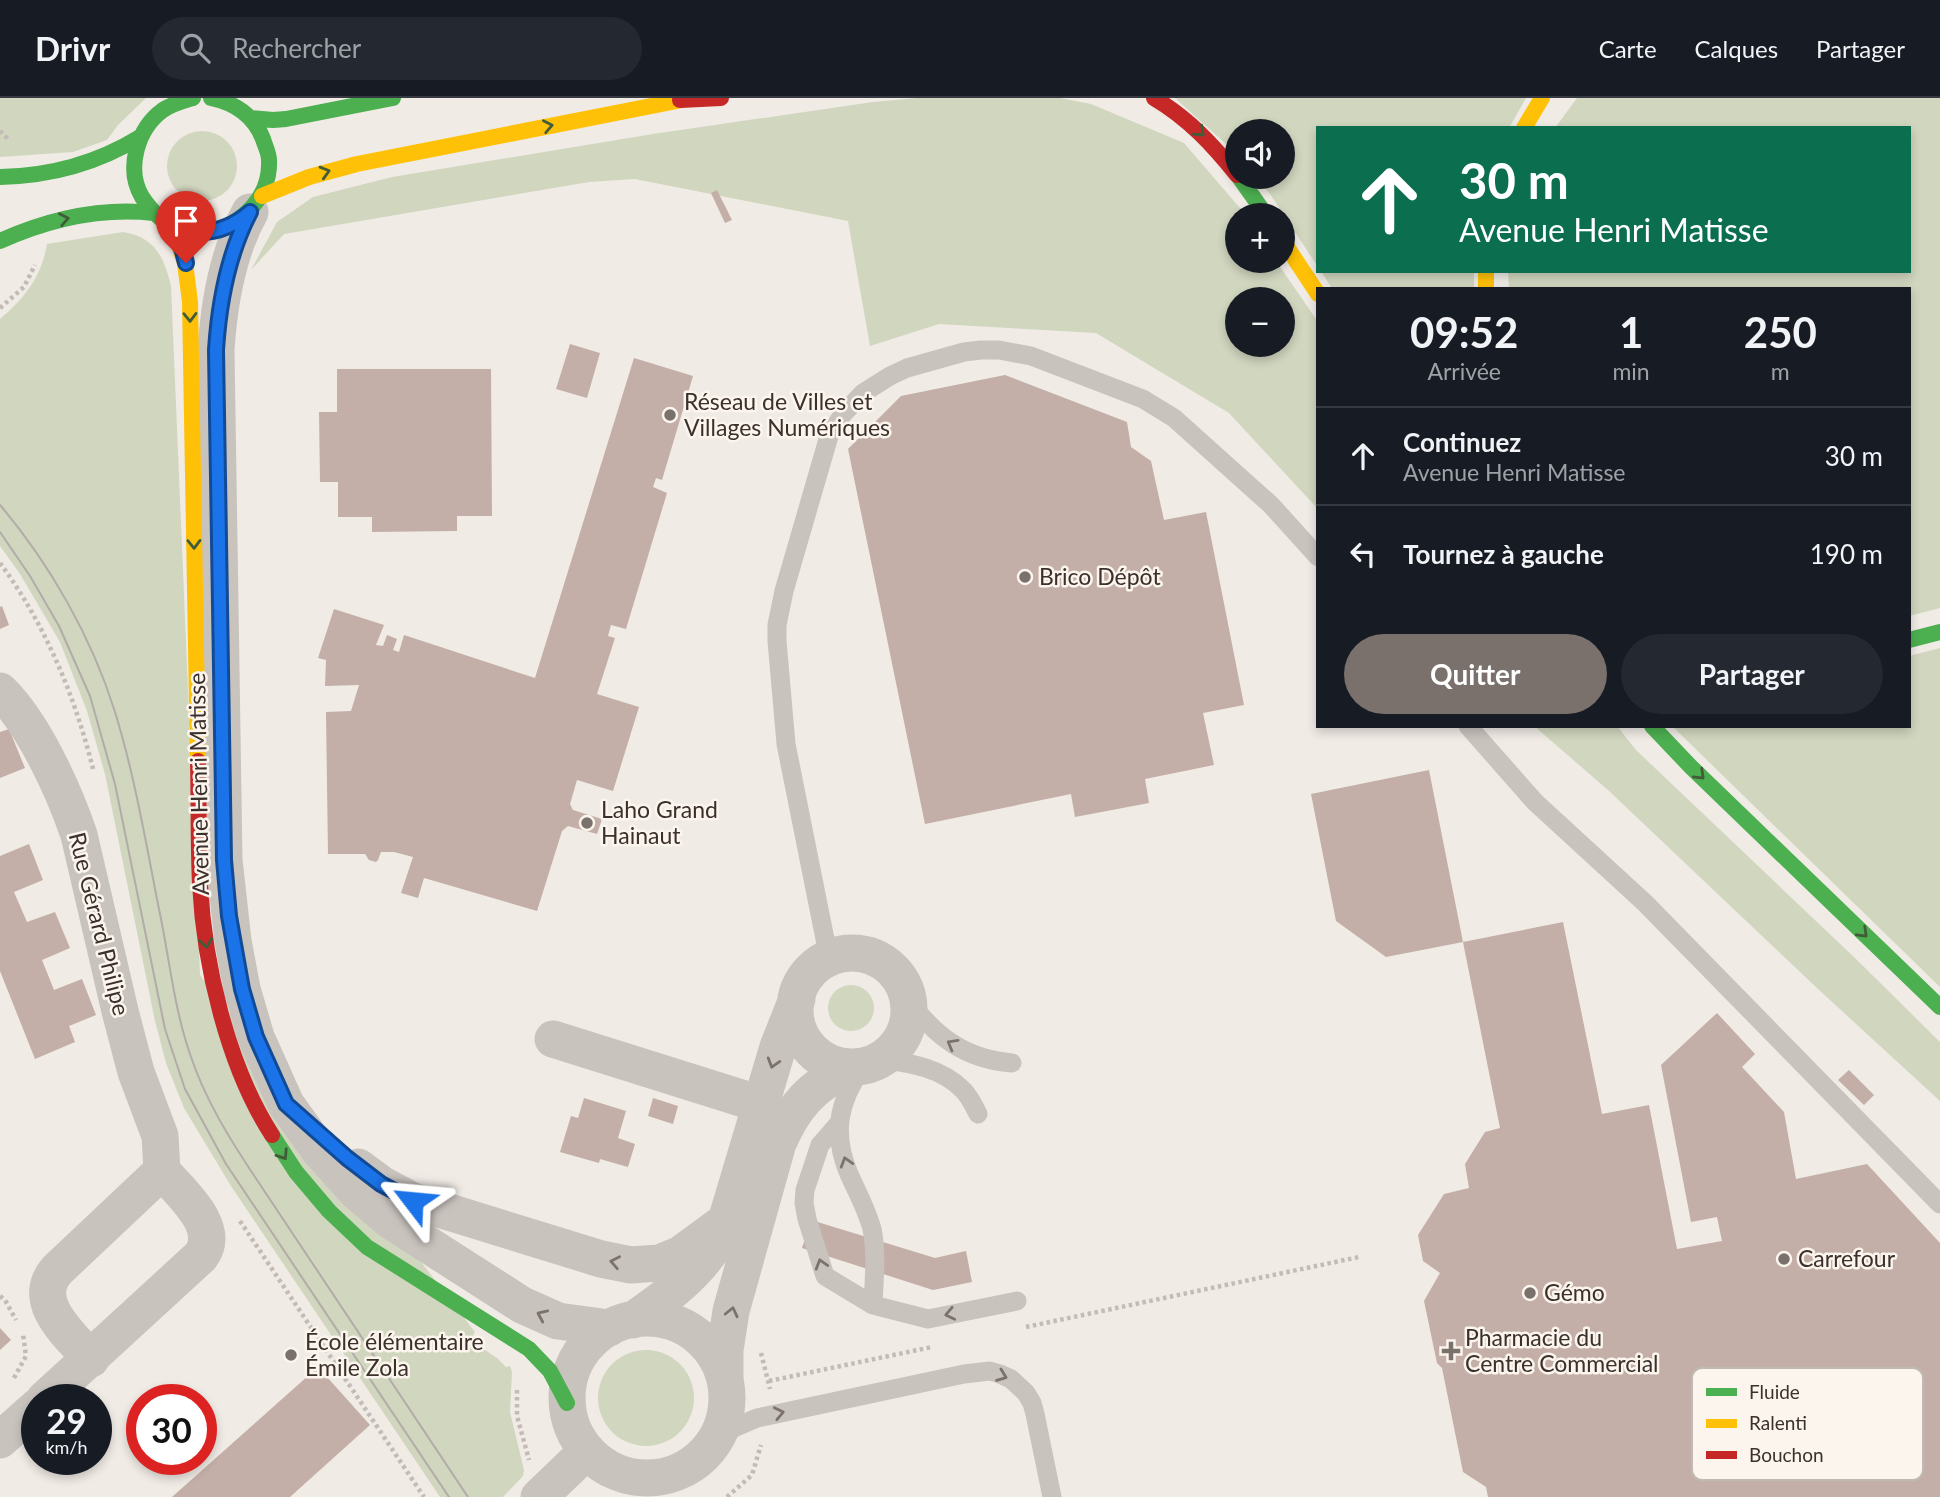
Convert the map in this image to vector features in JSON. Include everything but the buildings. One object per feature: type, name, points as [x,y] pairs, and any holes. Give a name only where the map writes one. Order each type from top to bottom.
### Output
[{"type":"main road","points":[[193,98],[176,103],[158,113],[145,128],[135,154],[134,173],[143,198],[154,213],[173,226],[191,232],[209,232],[235,224],[256,204],[296,181],[351,165],[686,99],[721,98]]},
{"type":"main road","points":[[211,98],[234,106],[250,118],[261,133],[268,151],[268,179],[256,204]]},
{"type":"main road","points":[[250,118],[286,119],[393,98]]},
{"type":"main road","points":[[1154,98],[1196,128],[1225,159]]},
{"type":"main road","points":[[1525,126],[1542,98]]},
{"type":"main road","points":[[0,177],[29,175],[90,163],[114,154],[140,137]]},
{"type":"main road","points":[[0,242],[25,230],[67,218],[122,210],[154,213]]},
{"type":"main road","name":"Avenue Henri Matisse","points":[[173,226],[186,263],[190,302],[200,885],[209,966],[221,1019],[242,1076],[269,1132],[321,1204],[367,1247],[529,1349],[550,1371],[567,1403]]},
{"type":"main road","points":[[1295,259],[1316,291]]},
{"type":"main road","points":[[1911,639],[1940,632]]},
{"type":"main road","points":[[1654,728],[1699,775],[1940,1006]]},
{"type":"street","name":"Avenue Henri Matisse","points":[[256,204],[242,227],[232,254],[220,308],[216,350],[224,860],[229,916],[242,989],[256,1037],[286,1104],[339,1173],[372,1206],[407,1232],[547,1318],[569,1324],[621,1324],[660,1320],[687,1329],[708,1347],[718,1362],[724,1379],[727,1396],[725,1414],[716,1438],[698,1460],[682,1470],[666,1487],[646,1478],[627,1476],[601,1464],[581,1444],[573,1429],[567,1403],[568,1385],[577,1359],[587,1345],[621,1324]]},
{"type":"street","name":"Rue Gérard Philipe","points":[[0,691],[28,727],[66,798],[79,835],[136,1072],[158,1127],[162,1171]]},
{"type":"street","points":[[621,1324],[657,1304],[695,1270],[712,1250],[734,1202],[760,1104],[802,984],[811,972],[829,959],[852,954],[882,962],[899,978],[908,1000],[906,1030],[898,1044],[865,1064],[820,1084],[804,1098],[791,1118],[778,1143],[731,1311],[724,1379]]},
{"type":"street","points":[[797,999],[797,1022],[803,1038],[818,1056],[825,1060],[865,1064]]},
{"type":"street","points":[[553,1039],[760,1104]]},
{"type":"street","points":[[286,1104],[381,1184],[413,1201],[611,1262],[640,1265],[671,1259],[726,1222]]},
{"type":"street","points":[[63,1384],[91,1359],[205,1250],[208,1237],[205,1224],[162,1171],[57,1270],[49,1282],[48,1297],[52,1312],[91,1359]]},
{"type":"street","points":[[0,1440],[21,1421]]},
{"type":"street","points":[[539,1497],[587,1451]]},
{"type":"lane","points":[[829,959],[786,744],[777,625],[784,591],[829,436],[843,414],[863,393],[907,368],[964,352],[999,350],[1031,356],[1143,399],[1174,418],[1270,505],[1316,555]]},
{"type":"lane","points":[[1470,728],[1535,802],[1645,903],[1940,1204]]},
{"type":"lane","points":[[908,1000],[925,1023],[944,1039],[988,1060],[1012,1063]]},
{"type":"lane","points":[[873,1305],[872,1228],[842,1154],[840,1122],[849,1087],[865,1064],[910,1064],[940,1074],[963,1090],[978,1114]]},
{"type":"lane","points":[[840,1122],[820,1145],[805,1190],[807,1219],[825,1276],[873,1305],[928,1319],[1017,1301]]},
{"type":"lane","points":[[716,1438],[757,1418],[964,1374],[990,1371],[1019,1385],[1032,1403],[1052,1497]]},
{"type":"path","points":[[0,308],[24,287],[38,259]]},
{"type":"path","points":[[0,563],[34,617],[60,668],[86,742],[95,779]]},
{"type":"path","points":[[237,1216],[424,1497]]},
{"type":"path","points":[[1023,1328],[1359,1257]]},
{"type":"path","points":[[0,1296],[17,1321]]},
{"type":"path","points":[[21,1390],[12,1382],[26,1356],[22,1331]]},
{"type":"path","points":[[769,1381],[942,1345]]},
{"type":"green space","points":[[0,98],[146,98],[118,125],[107,140],[73,152],[0,157]]},
{"type":"green space","points":[[917,98],[1060,98],[1091,104],[1184,143],[1236,203],[1225,203],[1225,273],[1284,273],[1294,287],[1225,287],[1225,357],[1295,357],[1295,289],[1316,319],[1316,507],[1229,413],[1096,333],[939,324],[870,346],[848,221],[635,179],[589,182],[284,234],[251,270],[277,222],[313,197],[392,177],[653,134],[873,102]]},
{"type":"green space","points":[[1175,98],[1526,98],[1510,126],[1316,126],[1316,264],[1295,232],[1295,203],[1276,203],[1266,189],[1295,189],[1295,119],[1225,119],[1225,143]]},
{"type":"green space","points":[[1577,98],[1940,98],[1940,608],[1911,615],[1911,287],[1509,287],[1508,273],[1911,273],[1911,126],[1556,126]]},
{"type":"green space","points":[[195,131],[209,131],[222,137],[231,146],[237,166],[235,179],[227,191],[209,201],[195,201],[182,195],[173,186],[167,173],[167,159],[173,146],[182,137]]},
{"type":"green space","points":[[123,232],[143,238],[156,250],[165,266],[171,286],[200,975],[475,1332],[470,1340],[506,1367],[510,1366],[510,1412],[524,1470],[523,1476],[503,1497],[440,1497],[231,1186],[184,1108],[166,1063],[155,1021],[105,774],[87,711],[60,642],[20,574],[0,546],[0,319],[31,286],[45,256],[47,244]]},
{"type":"green space","points":[[1322,273],[1474,273],[1474,287],[1331,287]]},
{"type":"green space","points":[[1940,648],[1940,987],[1674,728],[1911,728],[1911,655]]},
{"type":"green space","points":[[1536,728],[1619,728],[1636,750],[1940,1042],[1940,1101],[1818,989],[1608,790]]},
{"type":"green space","points":[[851,985],[868,991],[874,1008],[868,1025],[851,1031],[834,1025],[828,1008],[834,991]]},
{"type":"green space","points":[[646,1350],[664,1353],[680,1364],[691,1380],[694,1398],[691,1416],[680,1432],[664,1443],[646,1446],[628,1443],[612,1432],[601,1416],[598,1398],[601,1380],[612,1364],[628,1353]]},
{"type":"tram line","points":[[0,505],[36,552],[68,603],[106,684],[135,789],[180,1021],[203,1088],[247,1165],[468,1497]]},
{"type":"tram line","points":[[0,532],[59,626],[90,696],[115,784],[165,1029],[185,1089],[226,1164],[449,1497]]},
{"type":"traffic: fast","points":[[193,98],[170,106],[154,118],[141,138],[135,161],[137,186],[146,203],[165,221],[184,231],[212,230],[238,219],[258,200],[268,174],[269,160],[263,139],[249,117],[236,107],[211,98]]},
{"type":"traffic: fast","points":[[250,118],[286,119],[393,98]]},
{"type":"traffic: fast","points":[[0,177],[73,167],[140,137]]},
{"type":"traffic: fast","points":[[1248,189],[1257,203]]},
{"type":"traffic: fast","points":[[0,241],[37,226],[75,216],[114,212],[154,213]]},
{"type":"traffic: fast","points":[[1911,639],[1940,632]]},
{"type":"traffic: fast","points":[[1654,728],[1940,1007]]},
{"type":"traffic: fast","points":[[272,1135],[296,1172],[329,1211],[367,1247],[529,1349],[550,1371],[567,1403]]},
{"type":"traffic: slow","points":[[262,196],[309,177],[357,164],[692,98]]},
{"type":"traffic: slow","points":[[1525,126],[1542,98]]},
{"type":"traffic: slow","points":[[173,226],[185,263],[190,302],[198,761]]},
{"type":"traffic: slow","points":[[1295,259],[1316,291]]},
{"type":"traffic: slow","points":[[1486,273],[1486,287]]},
{"type":"traffic: jam","points":[[680,100],[721,98]]},
{"type":"traffic: jam","points":[[1154,98],[1178,114],[1225,160]]},
{"type":"traffic: jam","points":[[198,761],[202,915],[213,981],[231,1047],[256,1108],[272,1135]]},
{"type":"place","name":"Réseau de Villes et Villages Numériques","points":[[670,415]]},
{"type":"place","name":"Brico Dépôt","points":[[1025,577]]},
{"type":"place","name":"Laho Grand Hainaut","points":[[587,823]]},
{"type":"place","name":"Carrefour","points":[[1784,1259]]},
{"type":"place","name":"Gémo","points":[[1530,1293]]},
{"type":"place","name":"Pharmacie du Centre Commercial","points":[[1451,1351]]},
{"type":"place","name":"École élémentaire Émile Zola","points":[[291,1355]]},
{"type":"route","points":[[186,263],[173,226],[191,232],[209,232],[235,224],[250,212],[232,254],[220,308],[216,350],[224,860],[229,916],[242,989],[256,1037],[286,1104],[381,1184],[413,1201]]}]
